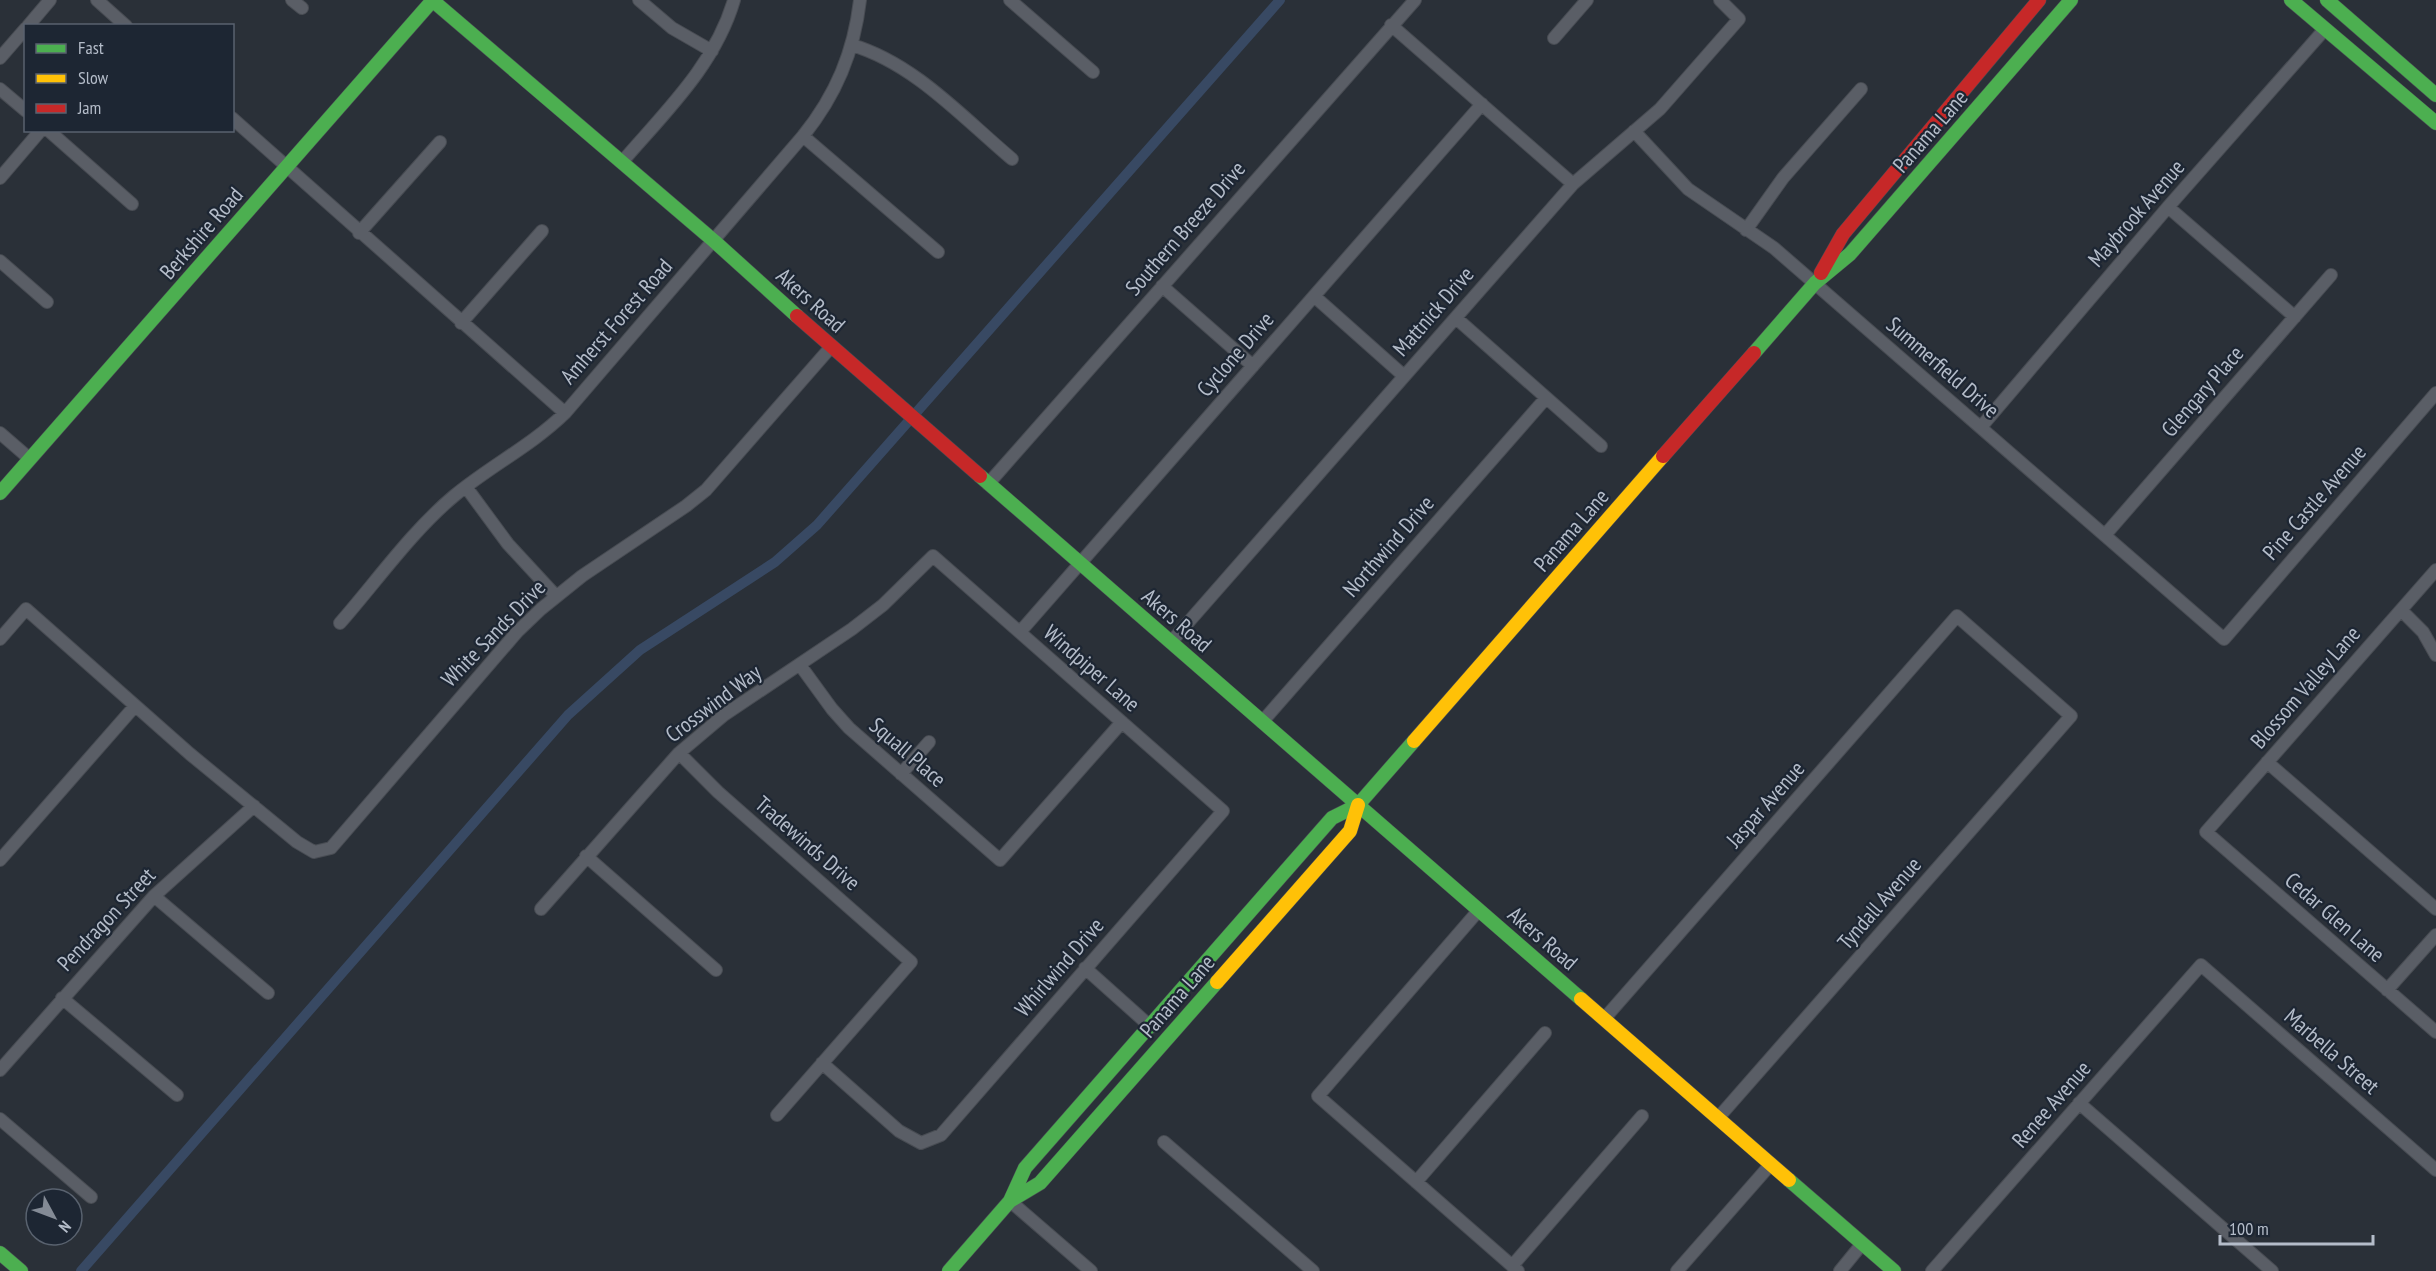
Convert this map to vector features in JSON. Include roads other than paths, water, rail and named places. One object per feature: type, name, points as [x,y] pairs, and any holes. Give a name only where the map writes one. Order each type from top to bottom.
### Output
[{"type":"main road","name":"Akers Road","points":[[432,0],[714,241],[831,347],[1894,1271]]},
{"type":"main road","name":"Berkshire Road","points":[[0,493],[432,0]]},
{"type":"main road","name":"Panama Lane","points":[[1815,283],[1843,234],[2039,0]]},
{"type":"main road","points":[[2004,78],[2006,56],[2039,0]]},
{"type":"main road","name":"Panama Lane","points":[[949,1271],[1010,1201],[1025,1168],[1332,818],[1358,805],[1815,283],[1850,254],[2071,0]]},
{"type":"main road","points":[[2291,0],[2436,123]]},
{"type":"main road","points":[[2327,0],[2436,95]]},
{"type":"main road","points":[[1944,147],[1979,90],[1979,69]]},
{"type":"main road","points":[[2409,99],[2436,118]]},
{"type":"main road","name":"Panama Lane","points":[[1010,1201],[1040,1183],[1350,831],[1358,805]]},
{"type":"main road","points":[[1110,1103],[1151,1041],[1151,1027]]},
{"type":"main road","points":[[0,1253],[21,1271]]},
{"type":"street","points":[[30,24],[50,0]]},
{"type":"street","points":[[97,0],[124,24]]},
{"type":"street","points":[[639,0],[672,28],[712,51]]},
{"type":"street","points":[[622,162],[695,77],[712,51],[734,0]]},
{"type":"street","name":"Amherst Forest Road","points":[[340,623],[437,511],[465,487],[534,440],[565,413],[803,136],[830,98],[852,45],[860,0]]},
{"type":"street","points":[[1010,0],[1093,72]]},
{"type":"street","name":"Southern Breeze Drive","points":[[988,484],[1390,25],[1415,0]]},
{"type":"street","points":[[1554,38],[1587,0]]},
{"type":"street","name":"Mattnick Drive","points":[[1171,642],[1573,184],[1668,100],[1739,19],[1720,0]]},
{"type":"street","points":[[1390,25],[1573,184]]},
{"type":"street","name":"Maybrook Avenue","points":[[1981,427],[2168,207],[2325,29]]},
{"type":"street","points":[[0,58],[24,30]]},
{"type":"street","points":[[852,45],[875,52],[906,69],[1012,159]]},
{"type":"street","points":[[0,89],[24,109]]},
{"type":"street","points":[[1746,230],[1783,178],[1861,89]]},
{"type":"street","name":"Cyclone Drive","points":[[1020,632],[1482,105]]},
{"type":"street","points":[[234,120],[359,233],[565,413]]},
{"type":"street","name":"Summerfield Drive","points":[[1634,130],[1688,189],[1774,248],[2224,639]]},
{"type":"street","points":[[0,178],[39,132]]},
{"type":"street","points":[[50,132],[132,204]]},
{"type":"street","points":[[803,136],[938,252]]},
{"type":"street","points":[[359,233],[440,142]]},
{"type":"street","points":[[2168,207],[2295,316]]},
{"type":"street","points":[[461,323],[542,231]]},
{"type":"street","points":[[0,261],[47,302]]},
{"type":"street","name":"Glengary Place","points":[[2105,535],[2331,275]]},
{"type":"street","points":[[1162,286],[1253,366]]},
{"type":"street","points":[[1314,296],[1404,376]]},
{"type":"street","points":[[1456,318],[1601,446]]},
{"type":"street","name":"White Sands Drive","points":[[0,639],[26,609],[190,754],[297,842],[314,852],[331,849],[518,632],[556,596],[706,490],[831,347]]},
{"type":"street","name":"Pine Castle Avenue","points":[[2224,639],[2436,393]]},
{"type":"street","name":"Northwind Drive","points":[[1262,722],[1546,398]]},
{"type":"street","points":[[0,433],[30,459]]},
{"type":"street","points":[[465,487],[508,544],[556,596]]},
{"type":"street","name":"Windpiper Lane","points":[[933,556],[1223,811]]},
{"type":"street","name":"Crosswind Way","points":[[541,909],[679,753],[724,716],[800,665],[883,604],[933,556]]},
{"type":"street","name":"Blossom Valley Lane","points":[[2206,832],[2436,570]]},
{"type":"street","points":[[2401,610],[2423,633],[2436,655]]},
{"type":"street","name":"Tyndall Avenue","points":[[1718,1118],[2072,716],[1957,616]]},
{"type":"street","name":"Jaspar Avenue","points":[[1604,1019],[1957,616]]},
{"type":"street","name":"Squall Place","points":[[800,665],[843,721],[1000,860],[1122,722]]},
{"type":"street","points":[[0,860],[135,706]]},
{"type":"street","points":[[901,774],[929,742]]},
{"type":"street","name":"Tradewinds Drive","points":[[679,753],[718,792],[911,962],[822,1063]]},
{"type":"street","points":[[2267,762],[2436,909]]},
{"type":"street","name":"Pendragon Street","points":[[0,1070],[154,896],[254,806]]},
{"type":"street","name":"Whirlwind Drive","points":[[822,1063],[899,1131],[921,1143],[941,1135],[1223,811]]},
{"type":"street","name":"Cedar Glen Lane","points":[[2206,832],[2436,1032]]},
{"type":"street","points":[[586,856],[716,970]]},
{"type":"street","points":[[154,896],[268,993]]},
{"type":"street","points":[[1479,910],[1318,1096],[1515,1268],[1642,1116]]},
{"type":"street","points":[[2387,990],[2436,935]]},
{"type":"street","name":"Renee Avenue","points":[[1932,1271],[2201,965]]},
{"type":"street","name":"Marbella Street","points":[[2201,965],[2436,1170]]},
{"type":"street","points":[[1085,968],[1151,1027]]},
{"type":"street","points":[[62,998],[177,1095]]},
{"type":"street","points":[[1416,1182],[1545,1032]]},
{"type":"street","points":[[777,1115],[822,1063]]},
{"type":"street","points":[[2079,1103],[2272,1271]]},
{"type":"street","points":[[0,1119],[91,1197]]},
{"type":"street","points":[[1164,1142],[1313,1271]]},
{"type":"street","points":[[1677,1271],[1771,1164]]},
{"type":"street","points":[[1010,1201],[1091,1271]]},
{"type":"street","points":[[1840,1271],[1862,1244]]},
{"type":"waterway","points":[[81,1271],[568,715],[640,650],[775,562],[817,525],[1280,0]]}]
